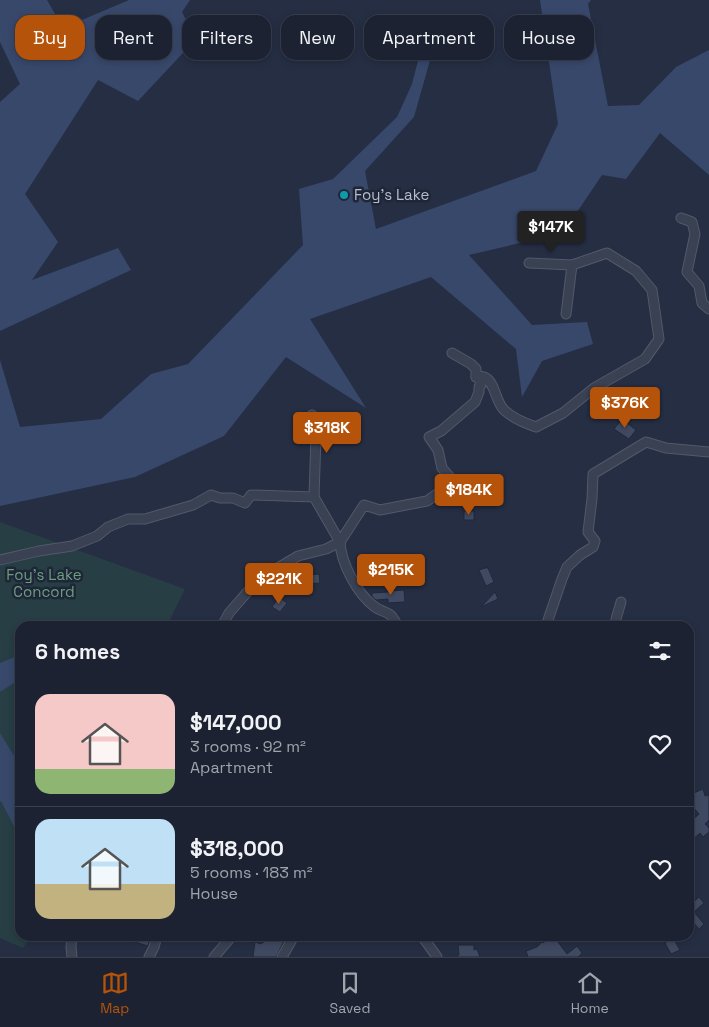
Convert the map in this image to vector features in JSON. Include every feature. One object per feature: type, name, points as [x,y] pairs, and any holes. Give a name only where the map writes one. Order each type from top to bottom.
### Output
[{"type":"street","points":[[681,218],[692,222],[695,234],[686,272],[699,286],[702,303],[709,309]]},
{"type":"street","points":[[476,376],[484,376],[492,383],[496,397],[503,409],[518,421],[536,427],[563,413],[594,388],[645,359],[659,339],[652,290],[636,270],[606,253],[572,265],[529,264]]},
{"type":"street","points":[[566,314],[572,265]]},
{"type":"street","points":[[225,621],[229,613],[250,589],[276,569],[298,556],[326,550],[340,542],[364,505],[380,510],[431,504],[454,482],[442,468],[438,450],[429,437],[441,431],[475,402],[481,385],[479,378],[476,376],[476,369],[452,353]]},
{"type":"street","points":[[312,415],[316,436],[314,497],[340,542],[340,551],[344,564],[364,598],[376,608],[391,614],[395,621]]},
{"type":"street","points":[[548,621],[567,567],[580,555],[593,547],[595,541],[588,532],[593,474],[646,442],[666,448],[709,452]]},
{"type":"street","points":[[0,560],[72,546],[97,536],[108,527],[128,519],[145,519],[193,505],[211,495],[220,498],[233,498],[245,503],[251,495],[314,497]]},
{"type":"street","points":[[616,621],[622,602]]},
{"type":"street","points":[[72,941],[72,957]]},
{"type":"street","points":[[149,957],[156,941]]},
{"type":"street","points":[[214,957],[228,941]]},
{"type":"street","points":[[282,957],[291,941]]},
{"type":"street","points":[[425,941],[436,957]]},
{"type":"green space","name":"Foy’s Lake Concord","points":[[0,522],[185,589],[169,621],[15,621],[15,941],[28,941],[23,948],[0,938]]},
{"type":"water","points":[[0,0],[47,0],[56,15],[15,15],[15,60],[85,60],[85,19],[129,0],[190,0],[182,12],[184,15],[182,15],[182,54],[138,101],[98,80],[25,194],[58,242],[32,280],[118,248],[131,270],[0,331],[0,102],[20,84],[0,42]]},
{"type":"water","name":"Foy's Lake","points":[[540,0],[591,0],[588,4],[590,15],[542,15]]},
{"type":"water","name":"Foy's Lake","points":[[594,35],[608,106],[639,105],[676,67],[709,50],[709,175],[660,133],[626,179],[602,175],[563,233],[469,255],[532,325],[587,322],[593,344],[542,361],[522,397],[516,349],[431,277],[310,319],[366,408],[286,357],[224,436],[135,477],[0,506],[0,360],[20,427],[101,419],[151,374],[188,364],[303,245],[299,189],[333,179],[397,117],[412,84],[418,60],[430,60],[414,117],[365,171],[376,229],[536,171],[558,124],[549,60],[594,60]]},
{"type":"water","points":[[15,657],[15,682],[0,692],[0,663]]},
{"type":"water","points":[[0,733],[15,757],[15,828],[0,802]]},
{"type":"building","points":[[622,419],[636,430],[629,439],[614,429]]},
{"type":"building","points":[[464,511],[474,511],[474,520],[464,520]]},
{"type":"building","points":[[488,568],[494,582],[486,586],[479,570]]},
{"type":"building","points":[[319,574],[320,583],[307,584],[306,575]]},
{"type":"building","points":[[404,590],[405,602],[388,603],[388,599],[376,600],[372,597],[372,593]]},
{"type":"building","points":[[495,592],[498,599],[481,607]]},
{"type":"building","points":[[279,597],[287,603],[280,612],[272,607]]},
{"type":"building","points":[[703,789],[705,796],[709,795],[709,820],[705,824],[709,828],[709,832],[703,837],[700,833],[694,838],[694,818],[699,814],[694,808],[694,793]]},
{"type":"building","points":[[699,897],[704,903],[694,912],[694,902]]},
{"type":"building","points":[[694,912],[704,924],[699,929],[694,923]]},
{"type":"building","points":[[135,941],[149,941],[148,946]]},
{"type":"building","points":[[263,941],[284,941],[276,957],[253,957],[255,942],[263,943]]},
{"type":"building","points":[[546,941],[559,941],[567,954],[577,946],[582,953],[578,957],[528,957],[526,951]]},
{"type":"building","points":[[675,941],[680,950],[671,954],[665,943]]},
{"type":"building","points":[[458,945],[474,945],[474,950],[477,949],[480,957],[458,957]]},
{"type":"place","name":"Foy's Lake","points":[[344,195]]}]
